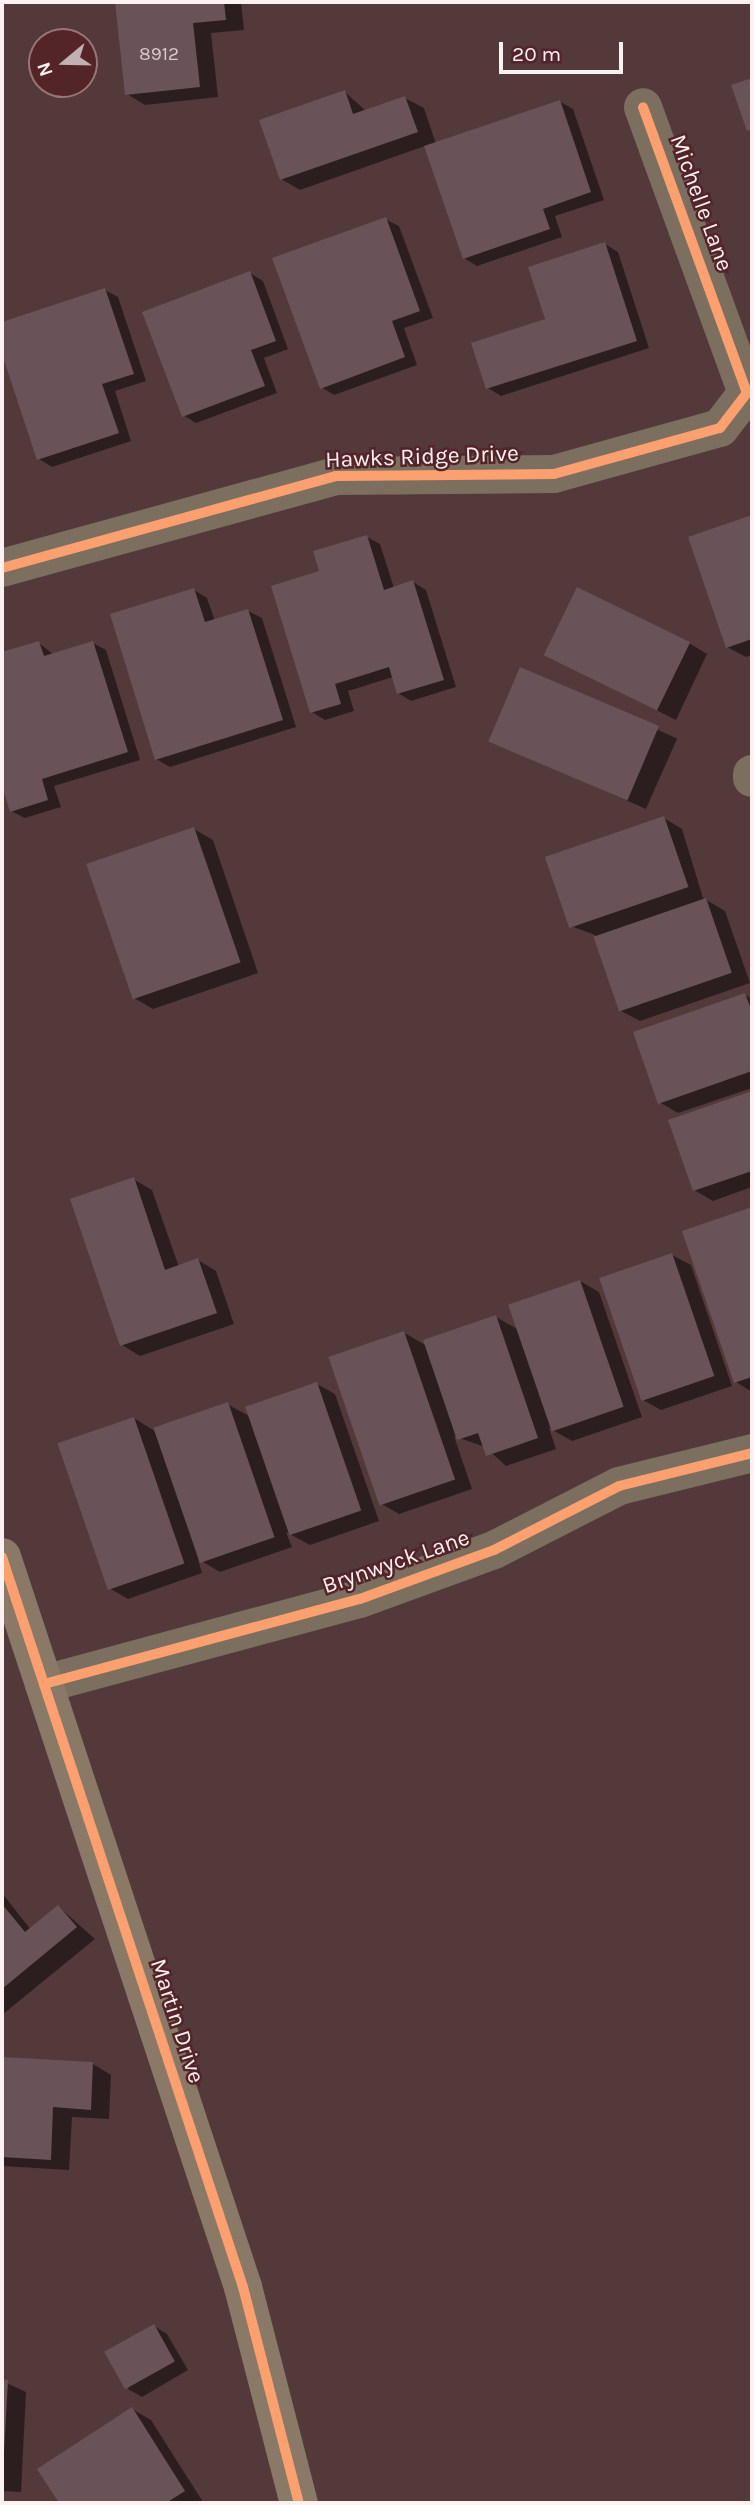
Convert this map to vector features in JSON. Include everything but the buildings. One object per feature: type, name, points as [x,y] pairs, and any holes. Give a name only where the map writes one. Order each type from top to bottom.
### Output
[{"type":"street","name":"Michelle Lane","points":[[643,107],[747,393]]},
{"type":"street","name":"Hawks Ridge Drive","points":[[2,568],[335,476],[554,474],[720,428],[747,393]]},
{"type":"street","name":"Brynwyck Lane","points":[[44,1684],[360,1599],[494,1550],[619,1486],[752,1452]]},
{"type":"street","name":"Martin Drive","points":[[2,1557],[243,2287],[299,2503]]},
{"type":"cycle path","points":[[2,568],[335,476],[554,474],[720,428],[747,393],[643,107]]},
{"type":"cycle path","points":[[44,1684],[360,1599],[494,1550],[619,1486],[752,1453]]},
{"type":"cycle path","points":[[2,1557],[243,2287],[299,2503]]}]
